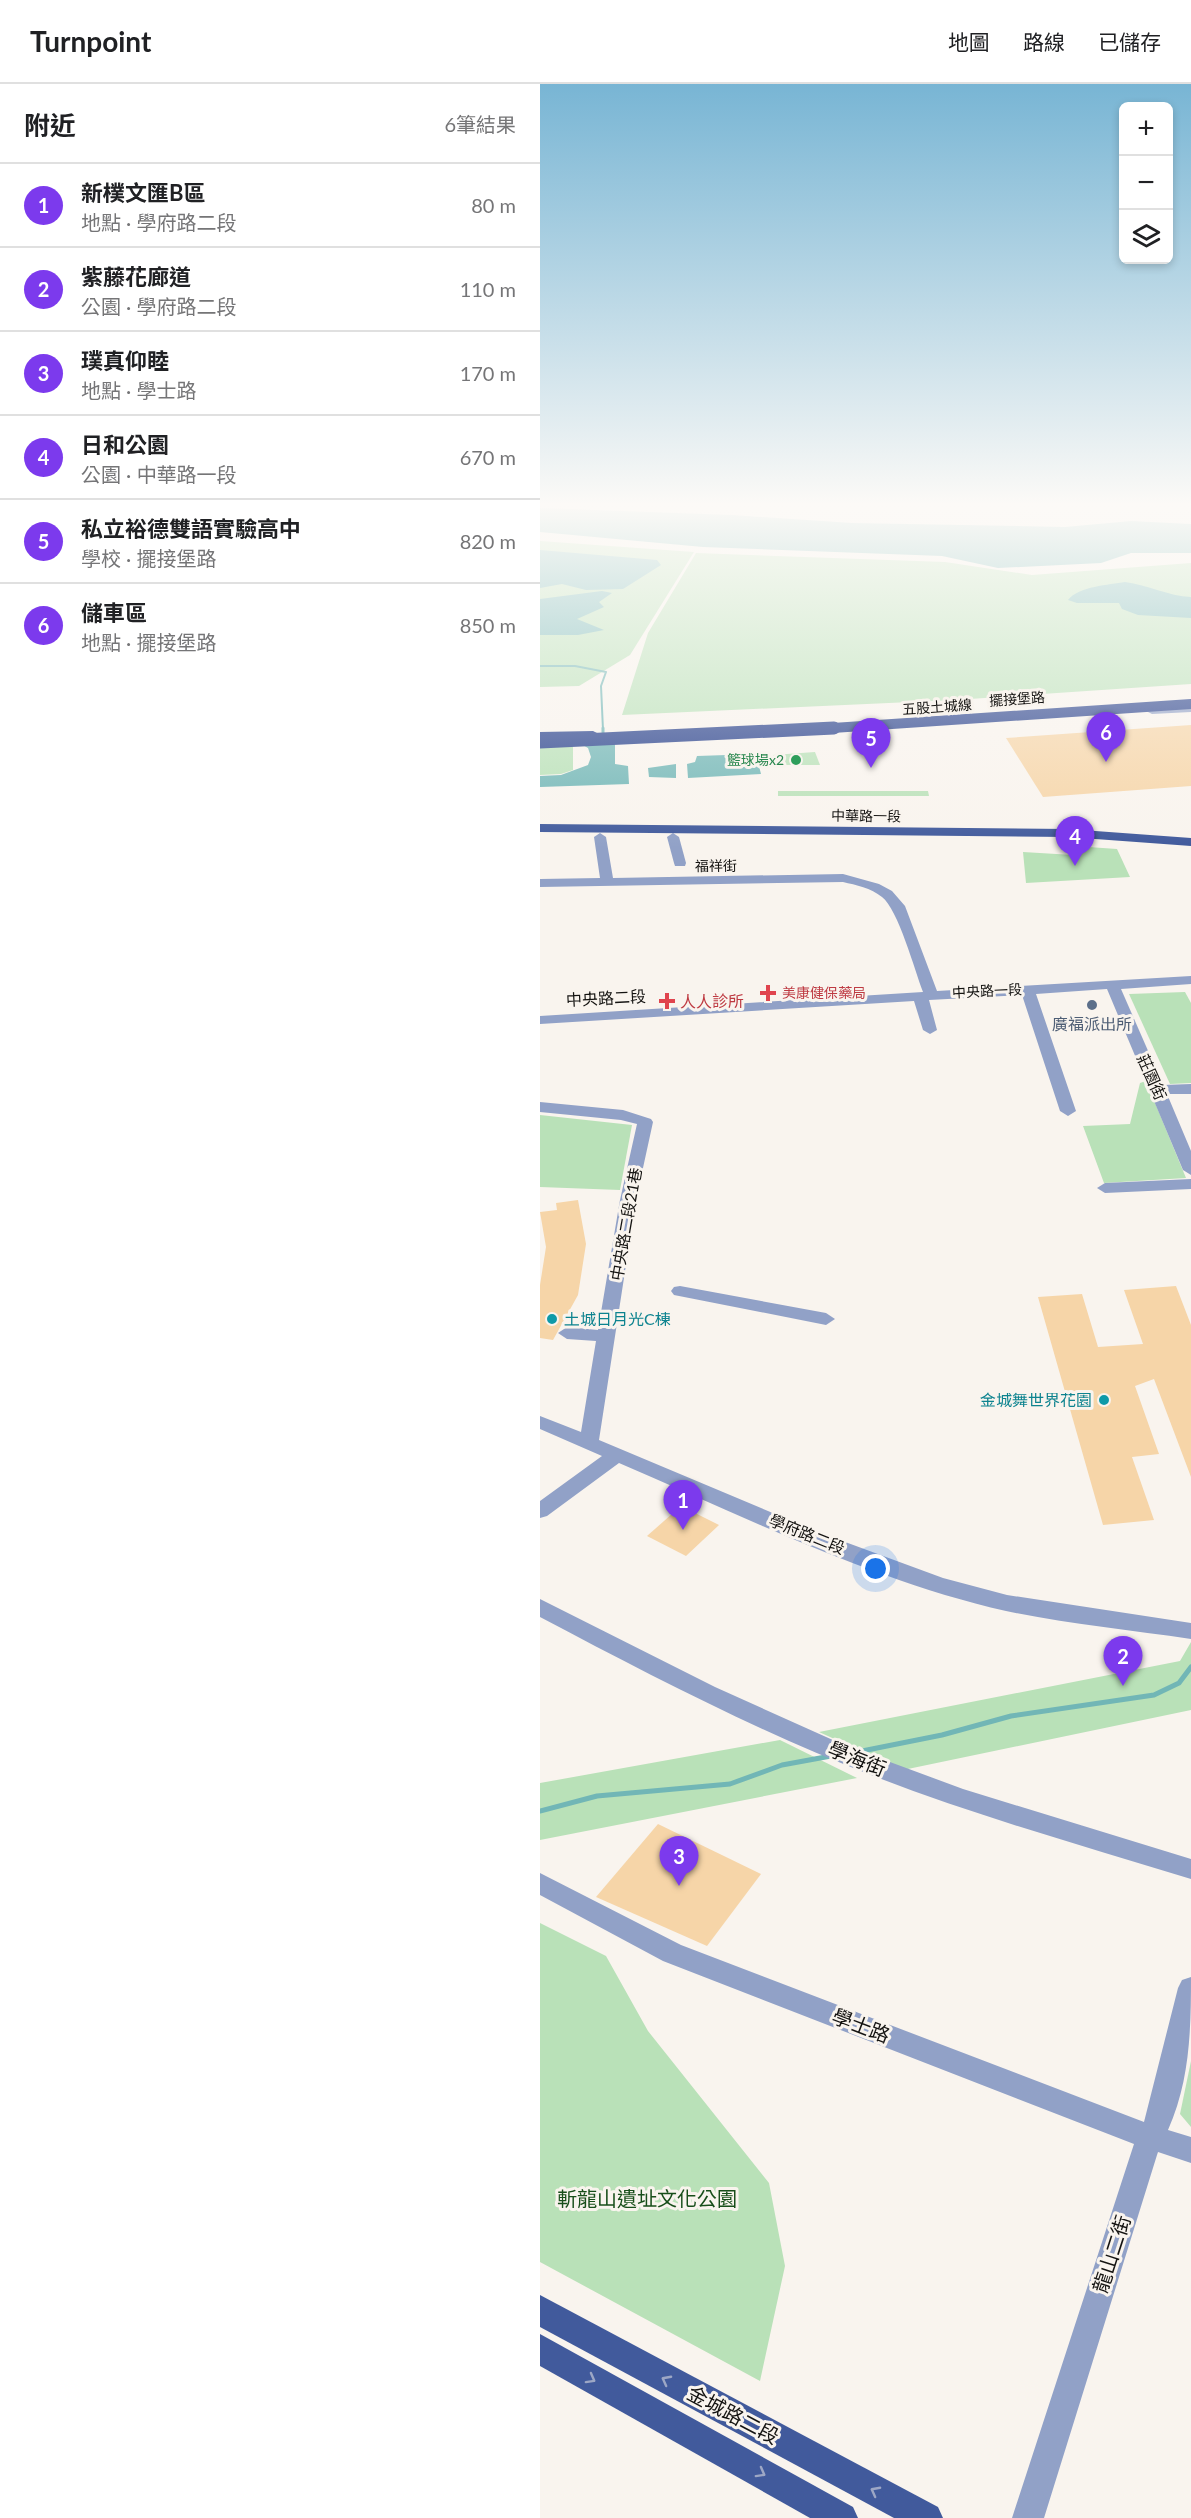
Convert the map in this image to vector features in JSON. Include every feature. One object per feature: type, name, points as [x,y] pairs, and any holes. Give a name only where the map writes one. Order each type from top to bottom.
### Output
[{"type":"highway","name":"五股土城線","points":[[540,738],[859,727],[1191,704]]},
{"type":"main road","name":"中華路一段","points":[[540,828],[1068,833],[1191,842]]},
{"type":"main road","name":"中華路一段","points":[[540,837],[1072,841],[1191,850]]},
{"type":"main road","name":"金城路二段","points":[[540,2310],[604,2347],[927,2518]]},
{"type":"main road","name":"金城路二段","points":[[540,2349],[842,2518]]},
{"type":"street","name":"擺接堡路","points":[[540,738],[773,730],[882,729],[1191,704]]},
{"type":"street","points":[[600,837],[607,882]]},
{"type":"street","points":[[673,837],[680,863]]},
{"type":"street","name":"福祥街","points":[[540,883],[843,878],[890,893],[898,906],[932,994]]},
{"type":"street","name":"中央路一段","points":[[782,1004],[1191,980]]},
{"type":"street","name":"莊園街","points":[[1112,984],[1191,1170]]},
{"type":"street","points":[[1027,989],[1068,1111]]},
{"type":"street","points":[[930,1030],[921,999],[932,994]]},
{"type":"street","name":"中央路二段","points":[[540,1020],[782,1004]]},
{"type":"street","points":[[1157,1090],[1191,1089]]},
{"type":"street","name":"中央路二段21巷","points":[[540,1107],[637,1117],[645,1122],[628,1200],[608,1336],[589,1443]]},
{"type":"street","points":[[1104,1188],[1191,1184]]},
{"type":"street","points":[[680,1291],[826,1319]]},
{"type":"street","points":[[567,1333],[608,1336]]},
{"type":"street","name":"學府路二段","points":[[540,1422],[811,1537],[937,1584],[1007,1603],[1191,1631]]},
{"type":"street","points":[[540,1512],[616,1456]]},
{"type":"street","name":"學海街","points":[[540,1607],[673,1678],[878,1769],[970,1802],[1191,1869]]},
{"type":"street","name":"學士路","points":[[540,1883],[672,1953],[1191,2150]]},
{"type":"street","name":"龍山二街","points":[[1028,2518],[1143,2155],[1160,2117],[1191,1989]]},
{"type":"green space","points":[[540,622],[651,622],[630,655],[579,686],[540,687]]},
{"type":"green space","points":[[655,622],[1191,622],[1191,684],[955,700],[622,715],[648,633]]},
{"type":"green space","points":[[573,744],[573,770],[561,774],[540,775],[540,745]]},
{"type":"green space","name":"籃球場x2","points":[[815,752],[820,765],[775,765],[773,755]]},
{"type":"green space","points":[[778,791],[928,791],[929,796],[778,796]]},
{"type":"green space","points":[[1074,846],[1117,849],[1130,877],[1026,883],[1023,852],[1073,855]]},
{"type":"green space","points":[[1185,992],[1191,1003],[1191,1083],[1170,1084],[1129,994]]},
{"type":"green space","points":[[1146,1081],[1186,1178],[1104,1183],[1083,1126],[1130,1124],[1140,1083]]},
{"type":"green space","points":[[540,1115],[632,1125],[620,1190],[540,1187]]},
{"type":"green space","points":[[1191,1642],[1191,1710],[903,1770],[819,1732],[1180,1661]]},
{"type":"green space","points":[[780,1740],[857,1778],[540,1840],[540,1783]]},
{"type":"green space","name":"斬龍山遺址文化公園","points":[[540,1923],[606,1956],[648,2031],[769,2183],[785,2266],[760,2381],[540,2262]]},
{"type":"green space","points":[[1191,2061],[1191,2127],[1180,2114]]},
{"type":"water","points":[[540,622],[583,622],[604,630],[578,635],[540,635]]},
{"type":"water","points":[[615,742],[615,764],[628,766],[629,784],[540,787],[540,776],[561,775],[588,765],[591,757],[588,748],[579,743]]},
{"type":"water","points":[[756,754],[761,774],[688,778],[687,764],[695,762],[697,756]]},
{"type":"water","points":[[676,764],[676,778],[649,777],[648,768]]},
{"type":"building","points":[[1191,725],[1191,786],[1043,797],[1006,738]]},
{"type":"building","points":[[578,1200],[586,1244],[578,1295],[553,1340],[540,1338],[540,1285],[546,1247],[540,1212],[557,1210],[556,1203]]},
{"type":"building","name":"金城舞世界花園","points":[[1176,1286],[1191,1325],[1191,1477],[1154,1379],[1135,1386],[1159,1454],[1132,1457],[1154,1520],[1103,1525],[1038,1297],[1082,1294],[1098,1347],[1143,1344],[1124,1290]]},
{"type":"building","points":[[681,1506],[719,1525],[686,1556],[647,1536]]},
{"type":"building","points":[[658,1824],[761,1874],[707,1946],[596,1897]]},
{"type":"waterway","points":[[540,666],[575,666],[606,672],[601,686],[603,730]]},
{"type":"waterway","points":[[603,730],[603,738]]},
{"type":"waterway","points":[[857,1752],[942,1735],[1011,1716],[1154,1695],[1179,1683],[1191,1667]]},
{"type":"waterway","points":[[540,1811],[597,1796],[730,1784],[782,1765],[831,1756]]},
{"type":"place","name":"籃球場x2","points":[[796,760]]},
{"type":"place","name":"儲車區","points":[[1106,762]]},
{"type":"place","name":"私立裕德雙語實驗高中","points":[[871,768]]},
{"type":"place","name":"日和公園","points":[[1075,866]]},
{"type":"place","name":"美康健保藥局","points":[[768,993]]},
{"type":"place","name":"人人診所","points":[[667,1001]]},
{"type":"place","name":"廣福派出所","points":[[1092,1005]]},
{"type":"place","name":"土城日月光C棟","points":[[552,1319]]},
{"type":"place","name":"金城舞世界花園","points":[[1104,1400]]},
{"type":"place","name":"新樸文匯B區","points":[[683,1530]]},
{"type":"place","name":"紫藤花廊道","points":[[1123,1686]]},
{"type":"place","name":"璞真仰睦","points":[[679,1886]]}]
